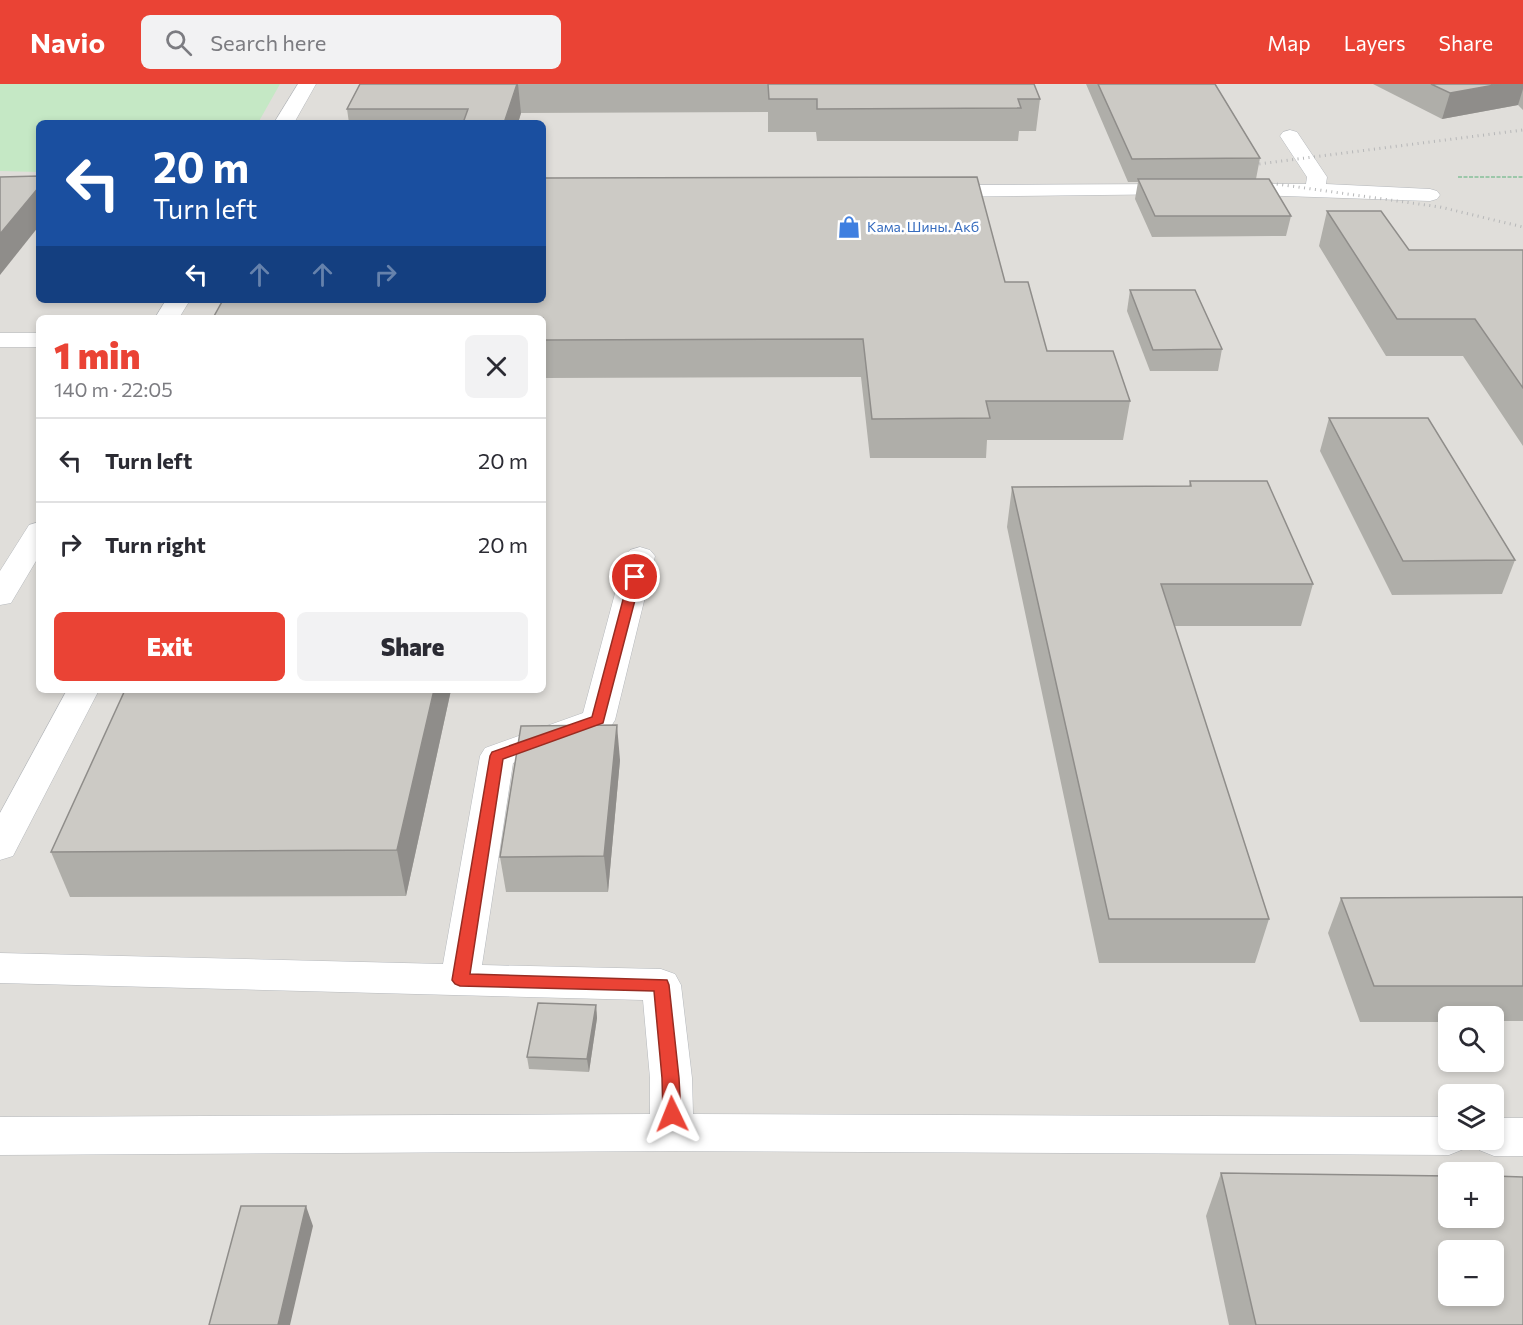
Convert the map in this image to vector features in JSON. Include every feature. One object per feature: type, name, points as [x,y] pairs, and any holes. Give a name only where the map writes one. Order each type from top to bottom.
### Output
[{"type":"street","points":[[286,120],[308,84]]},
{"type":"street","points":[[1290,136],[1317,177],[1315,190]]},
{"type":"street","points":[[911,192],[1315,190],[1430,195]]},
{"type":"street","points":[[0,340],[36,340]]},
{"type":"street","points":[[0,596],[36,536]]},
{"type":"street","points":[[460,980],[497,756],[598,720],[640,556]]},
{"type":"street","points":[[0,847],[81,693]]},
{"type":"street","points":[[0,968],[661,985],[671,1078],[672,1132]]},
{"type":"street","points":[[0,1136],[672,1132],[1438,1136]]},
{"type":"street","points":[[1504,1137],[1523,1137]]},
{"type":"shaded area","points":[[0,84],[1523,84],[1523,1325],[0,1325]]},
{"type":"green space","points":[[0,84],[280,84],[260,120],[36,120],[36,172],[0,171]]},
{"type":"building","points":[[360,84],[517,84],[505,120],[464,120],[468,109],[347,109]]},
{"type":"building","points":[[768,84],[1034,84],[1040,99],[1018,99],[1021,108],[817,109],[817,99],[769,99]]},
{"type":"building","points":[[1098,84],[1215,84],[1260,158],[1132,159]]},
{"type":"building","points":[[1431,84],[1500,84],[1450,93]]},
{"type":"building","points":[[36,176],[36,191],[0,234],[0,177]]},
{"type":"building","points":[[977,177],[1005,282],[1028,282],[1047,351],[1113,351],[1130,401],[986,401],[990,418],[872,419],[863,339],[546,340],[546,315],[215,315],[221,303],[546,303],[546,178]]},
{"type":"building","points":[[1138,179],[1269,179],[1291,216],[1155,216]]},
{"type":"building","points":[[1327,211],[1381,211],[1409,250],[1523,250],[1523,388],[1475,319],[1397,319]]},
{"type":"building","points":[[1130,290],[1195,290],[1222,349],[1153,350]]},
{"type":"building","points":[[1329,418],[1428,418],[1515,560],[1403,561]]},
{"type":"building","points":[[1190,481],[1267,481],[1313,584],[1161,584],[1269,919],[1109,919],[1012,487],[1191,486]]},
{"type":"building","points":[[124,693],[433,693],[397,850],[51,852]]},
{"type":"building","points":[[617,725],[604,856],[500,857],[521,726]]},
{"type":"building","points":[[1523,897],[1523,986],[1374,986],[1341,898]]},
{"type":"building","points":[[538,1003],[596,1005],[587,1059],[527,1057]]},
{"type":"building","points":[[1221,1173],[1438,1176],[1438,1228],[1504,1228],[1504,1176],[1523,1177],[1523,1325],[1256,1325]]},
{"type":"building","points":[[241,1206],[306,1206],[278,1325],[209,1325]]},
{"type":"railway","points":[[1243,166],[1523,130]]},
{"type":"railway","points":[[1255,181],[1440,207],[1523,227]]},
{"type":"place","name":"Кама. Шины. Акб","points":[[849,227]]},
{"type":"route","points":[[635,577],[598,720],[497,756],[460,980],[661,985],[671,1078],[672,1114]]}]
